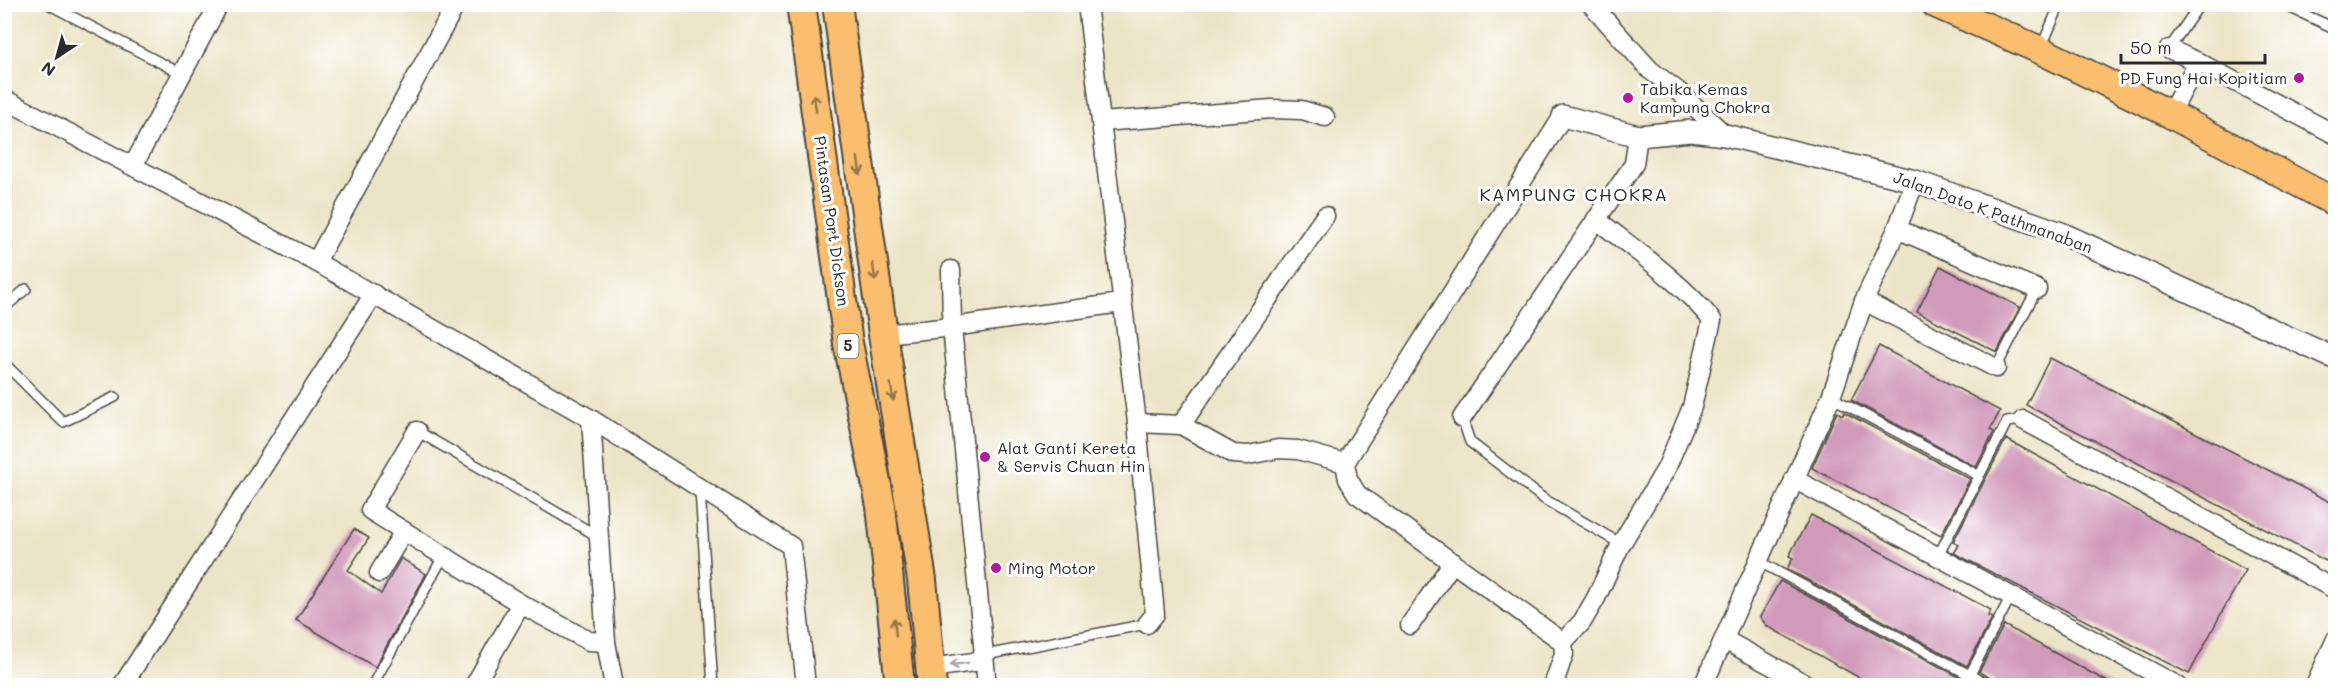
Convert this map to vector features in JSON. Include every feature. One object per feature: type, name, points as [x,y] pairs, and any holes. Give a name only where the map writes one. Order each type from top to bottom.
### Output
[{"type":"highway","name":"Pintasan Port Dickson","points":[[801,4],[848,344],[881,506],[900,686]]},
{"type":"highway","name":"5","points":[[837,4],[883,334],[922,580],[932,677]]},
{"type":"highway","points":[[832,221],[859,322],[868,332],[883,334]]},
{"type":"highway","points":[[881,506],[882,451],[868,359],[871,344],[883,334]]},
{"type":"main road","points":[[1935,4],[2040,50],[2170,114],[2336,203]]},
{"type":"street","points":[[133,166],[219,4]]},
{"type":"street","points":[[316,262],[456,4]]},
{"type":"street","points":[[1087,4],[1137,423],[1155,614],[1147,624]]},
{"type":"street","points":[[1591,4],[1650,70],[1679,92],[1725,135]]},
{"type":"street","points":[[2169,49],[2336,135]]},
{"type":"street","points":[[2170,114],[2198,62]]},
{"type":"street","points":[[4,99],[374,294],[591,419],[791,546],[806,686]]},
{"type":"street","points":[[1101,122],[1272,109],[1302,110],[1324,117]]},
{"type":"street","points":[[1563,116],[1345,464],[1348,479],[1357,494],[1563,642]]},
{"type":"street","name":"Jalan Dato K Pathmanaban","points":[[1563,116],[1638,136],[1691,130],[1725,135],[1915,181],[2061,233],[2336,359]]},
{"type":"street","points":[[1462,418],[1635,164],[1638,136]]},
{"type":"street","points":[[1703,686],[1830,397],[1864,301],[1897,229],[1915,181]]},
{"type":"street","points":[[1181,425],[1325,216]]},
{"type":"street","points":[[1553,686],[1564,654],[1563,642],[1582,622],[1621,544],[1666,469],[1692,407],[1712,320],[1702,307],[1668,276],[1596,219]]},
{"type":"street","points":[[1897,229],[2037,289]]},
{"type":"street","points":[[951,270],[952,327],[987,686]]},
{"type":"street","points":[[122,686],[374,294]]},
{"type":"street","points":[[1864,301],[1996,369]]},
{"type":"street","points":[[883,334],[952,327],[1121,303]]},
{"type":"street","points":[[591,419],[606,642],[614,686]]},
{"type":"street","points":[[2024,420],[2336,590]]},
{"type":"street","points":[[1137,423],[1181,425],[1233,454],[1248,455],[1278,449],[1298,450],[1345,464]]},
{"type":"street","points":[[417,431],[370,510],[521,604],[589,641],[606,642]]},
{"type":"street","points":[[1794,479],[2178,686]]},
{"type":"street","points":[[379,573],[404,531]]},
{"type":"street","points":[[1410,625],[1453,562]]},
{"type":"street","points":[[474,686],[521,604]]},
{"type":"street","points":[[2315,686],[2336,639]]},
{"type":"street","points":[[1725,640],[1809,686]]},
{"type":"street","points":[[932,677],[974,662],[985,655]]},
{"type":"lane","points":[[48,4],[182,74]]},
{"type":"lane","points":[[2040,50],[2060,4]]},
{"type":"lane","points":[[2169,49],[2200,4]]},
{"type":"lane","points":[[2282,4],[2336,29]]},
{"type":"lane","points":[[4,308],[26,288]]},
{"type":"lane","points":[[1996,369],[2037,289]]},
{"type":"lane","points":[[4,363],[63,422],[115,397]]},
{"type":"lane","points":[[1830,397],[1978,475]]},
{"type":"lane","points":[[1462,418],[1470,442],[1544,499],[1621,544]]},
{"type":"lane","points":[[1938,556],[2007,422],[2024,420]]},
{"type":"lane","points":[[417,431],[599,537]]},
{"type":"lane","points":[[700,490],[713,686]]},
{"type":"lane","points":[[372,686],[444,555]]},
{"type":"lane","points":[[1758,561],[1990,686]]},
{"type":"lane","points":[[1964,686],[2011,596]]},
{"type":"lane","points":[[985,655],[1147,624]]},
{"type":"building","points":[[1940,266],[2020,307],[1997,352],[1917,312]]},
{"type":"building","points":[[1879,346],[2000,411],[1990,430],[1994,432],[1976,467],[1851,400]]},
{"type":"building","points":[[2050,358],[2336,505],[2336,543],[2326,561],[2026,405]]},
{"type":"building","points":[[1837,412],[1843,415],[1844,412],[1970,479],[1941,535],[1812,468]]},
{"type":"building","points":[[2006,439],[2246,570],[2189,674],[1954,553],[1959,545],[1953,542]]},
{"type":"building","points":[[1811,515],[1991,610],[1988,616],[1992,618],[1967,666],[1787,569],[1793,558],[1789,556]]},
{"type":"building","points":[[354,529],[369,538],[348,570],[381,594],[401,558],[426,574],[375,667],[296,620]]},
{"type":"building","points":[[1780,581],[1961,678],[1957,686],[1874,686],[1767,626],[1760,617]]},
{"type":"building","points":[[2004,625],[2115,686],[1997,686],[1994,680],[1979,672]]},
{"type":"place","name":"PD Fung Hai Kopitiam","points":[[2299,78]]},
{"type":"place","name":"Tabika Kemas Kampung Chokra","points":[[1628,98]]},
{"type":"place","name":"Alat Ganti Kereta & Servis Chuan Hin","points":[[985,457]]},
{"type":"place","name":"Ming Motor","points":[[996,568]]},
{"type":"district","name":"KAMPUNG CHOKRA","points":[[1574,195]]}]
